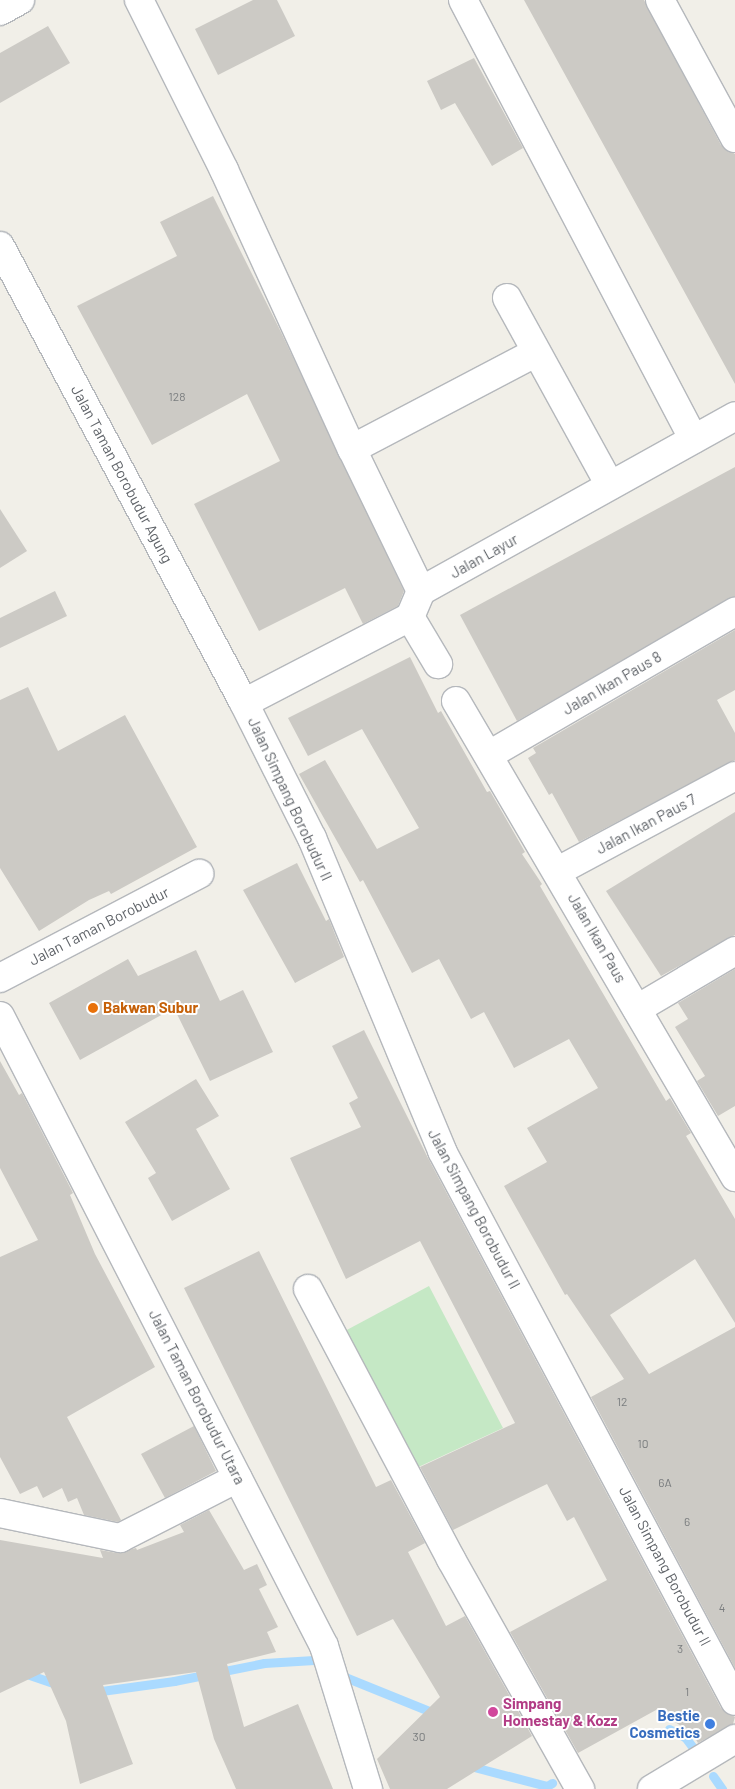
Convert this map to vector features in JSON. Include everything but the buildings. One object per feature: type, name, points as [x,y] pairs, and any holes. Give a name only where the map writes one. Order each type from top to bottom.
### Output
[{"type":"street","points":[[0,11],[20,0]]},
{"type":"street","points":[[139,0],[224,170],[352,449],[421,592],[410,617],[244,702]]},
{"type":"street","points":[[463,0],[693,439]]},
{"type":"street","points":[[660,0],[735,138]]},
{"type":"street","name":"Jalan Taman Borobudur Agung","points":[[0,246],[244,702]]},
{"type":"street","points":[[507,298],[535,353],[610,485]]},
{"type":"street","points":[[352,449],[535,353]]},
{"type":"street","name":"Jalan Layur","points":[[421,592],[735,416]]},
{"type":"street","name":"Jalan Ikan Paus 8","points":[[489,755],[735,612]]},
{"type":"street","points":[[410,617],[438,664]]},
{"type":"street","name":"Jalan Ikan Paus","points":[[456,701],[558,871],[637,1009],[725,1137],[735,1177]]},
{"type":"street","name":"Jalan Simpang Borobudur II","points":[[244,702],[312,838],[442,1151],[735,1701]]},
{"type":"street","name":"Jalan Ikan Paus 7","points":[[558,871],[735,776]]},
{"type":"street","name":"Jalan Taman Borobudur","points":[[0,978],[199,874]]},
{"type":"street","points":[[637,1009],[735,951]]},
{"type":"street","name":"Jalan Taman Borobudur Utara","points":[[0,1016],[324,1646],[368,1789]]},
{"type":"street","points":[[308,1289],[451,1559],[580,1789]]},
{"type":"street","points":[[0,1513],[120,1538],[238,1478]]},
{"type":"street","points":[[652,1789],[735,1739]]},
{"type":"green space","points":[[429,1286],[503,1428],[414,1469],[343,1332]]},
{"type":"waterway","points":[[94,1692],[174,1681],[264,1663],[314,1660],[324,1666]]},
{"type":"waterway","points":[[0,1665],[59,1685]]},
{"type":"waterway","points":[[340,1675],[429,1711],[434,1718]]},
{"type":"waterway","points":[[669,1729],[685,1737],[694,1749]]},
{"type":"waterway","points":[[470,1766],[547,1786],[552,1783]]},
{"type":"waterway","points":[[713,1776],[722,1789]]},
{"type":"place","name":"Bakwan Subur","points":[[93,1008]]},
{"type":"place","name":"Simpang Homestay & Kozz","points":[[493,1712]]},
{"type":"place","name":"Bestie Cosmetics","points":[[710,1724]]}]
